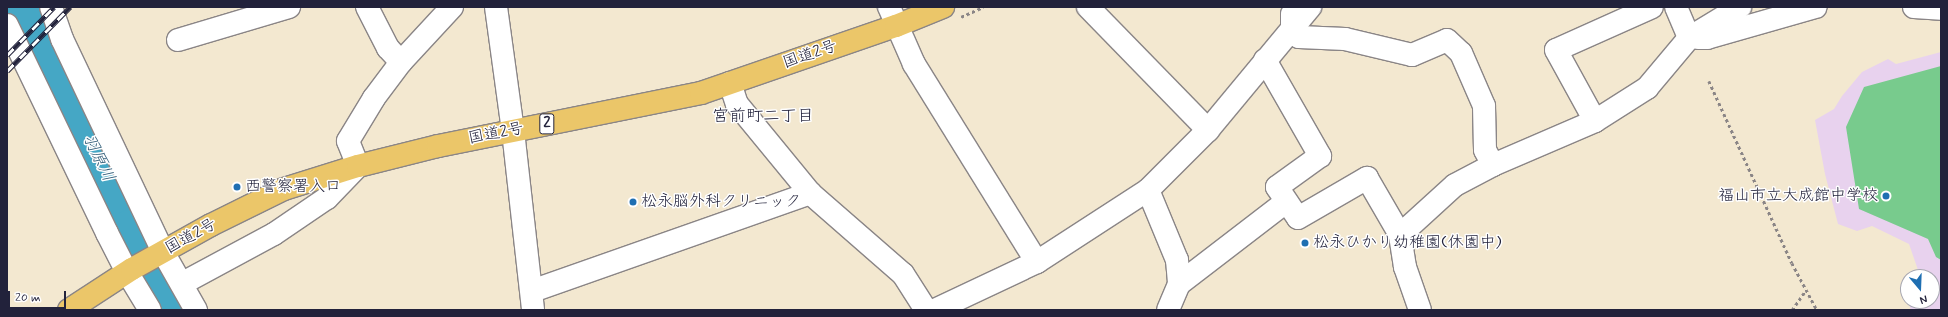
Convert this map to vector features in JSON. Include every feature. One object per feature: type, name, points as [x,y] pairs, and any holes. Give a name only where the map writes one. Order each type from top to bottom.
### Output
[{"type":"highway","name":"国道2号","points":[[69,310],[130,270],[160,253],[284,189],[358,166],[438,146],[701,93],[730,83],[893,17],[943,7]]},
{"type":"street","points":[[51,7],[62,39],[160,253],[183,283],[196,310]]},
{"type":"street","points":[[178,40],[289,7]]},
{"type":"street","points":[[367,7],[388,48],[401,62]]},
{"type":"street","points":[[183,283],[302,216],[327,198],[358,166],[348,141],[374,98],[401,62],[452,7]]},
{"type":"street","points":[[496,7],[513,131],[532,300],[810,193]]},
{"type":"street","points":[[1088,7],[1208,130]]},
{"type":"street","points":[[935,310],[1037,262],[1148,190],[1208,130],[1265,60],[1292,17],[1310,7]]},
{"type":"street","points":[[1595,121],[1556,50],[1652,7]]},
{"type":"street","points":[[1676,7],[1689,38]]},
{"type":"street","points":[[1400,235],[1455,185],[1493,165],[1595,121],[1647,88],[1689,38],[1707,38],[1733,18],[1816,7]]},
{"type":"street","points":[[1914,7],[1941,9]]},
{"type":"street","points":[[893,17],[914,64],[1037,262]]},
{"type":"street","points":[[1292,17],[1299,37],[1345,39],[1412,55],[1447,40],[1460,53],[1484,106],[1485,150],[1493,165]]},
{"type":"street","points":[[7,25],[150,310]]},
{"type":"street","points":[[1265,60],[1320,156],[1277,188],[1298,218],[1367,178],[1400,235],[1405,267],[1420,310]]},
{"type":"street","points":[[730,83],[737,104],[810,193],[903,274],[926,310]]},
{"type":"street","points":[[1148,190],[1177,260],[1179,284],[1168,310]]},
{"type":"street","points":[[1179,284],[1286,202]]},
{"type":"path","points":[[1710,81],[1792,263],[1817,310]]},
{"type":"path","points":[[1792,310],[1806,290]]},
{"type":"shaded area","name":"福山市立大成館中学校","points":[[1941,52],[1941,310],[1911,309],[1940,309],[1940,269],[1918,269],[1909,244],[1872,226],[1857,231],[1838,224],[1825,174],[1815,120],[1834,109],[1842,96],[1862,72],[1888,59],[1896,64]]},
{"type":"green space","name":"福山市立大成館中学校","points":[[1941,66],[1941,260],[1936,257],[1928,239],[1859,209],[1846,127],[1864,87]]},
{"type":"waterway","name":"羽原川","points":[[24,7],[129,227],[172,310]]},
{"type":"railway","points":[[7,55],[54,7]]},
{"type":"railway","points":[[7,71],[70,7]]},
{"type":"place","name":"西警察署入口","points":[[237,187]]},
{"type":"place","name":"福山市立大成館中学校","points":[[1886,196]]},
{"type":"place","name":"松永脳外科クリニック","points":[[633,202]]},
{"type":"place","name":"松永ひかり幼稚園(休園中)","points":[[1305,243]]},
{"type":"district","name":"宮前町二丁目","points":[[763,117]]}]
